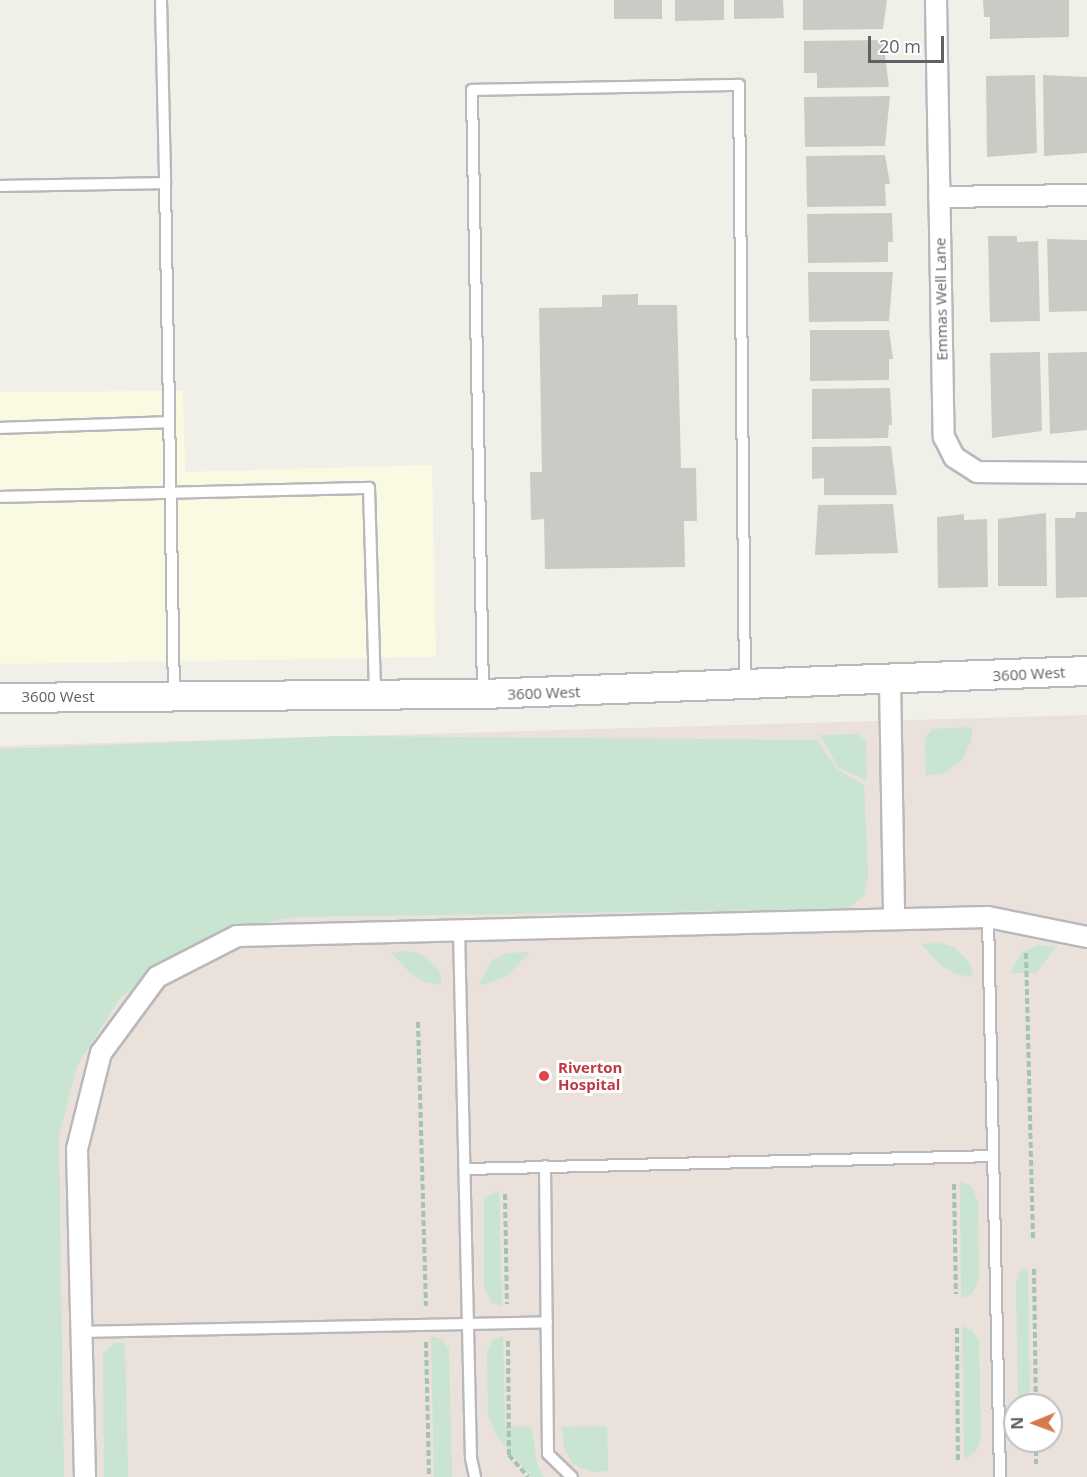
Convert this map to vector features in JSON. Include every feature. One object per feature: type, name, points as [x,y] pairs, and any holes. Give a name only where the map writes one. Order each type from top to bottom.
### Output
[{"type":"main road","name":"3600 West","points":[[0,698],[483,694],[745,687],[1087,671]]},
{"type":"street","name":"Emmas Well Lane","points":[[936,0],[943,425],[948,448],[963,466],[977,472],[1087,473]]},
{"type":"street","points":[[939,197],[1087,195]]},
{"type":"street","points":[[890,681],[894,919]]},
{"type":"street","points":[[85,1477],[77,1149],[101,1053],[157,977],[237,936],[988,917],[1087,937]]},
{"type":"lane","points":[[161,0],[174,696]]},
{"type":"lane","points":[[483,694],[472,90],[738,85],[745,687]]},
{"type":"lane","points":[[0,186],[165,183]]},
{"type":"lane","points":[[0,428],[168,422]]},
{"type":"lane","points":[[0,497],[369,488],[375,695]]},
{"type":"lane","points":[[988,917],[1000,1477]]},
{"type":"lane","points":[[459,930],[470,1325],[471,1458],[475,1477]]},
{"type":"lane","points":[[466,1170],[545,1166],[993,1156]]},
{"type":"lane","points":[[545,1166],[548,1454],[572,1477]]},
{"type":"lane","points":[[83,1332],[547,1322]]},
{"type":"path","points":[[1026,952],[1033,1241]]},
{"type":"path","points":[[418,1022],[426,1306]]},
{"type":"path","points":[[954,1184],[956,1294]]},
{"type":"path","points":[[505,1194],[507,1304]]},
{"type":"path","points":[[1034,1269],[1035,1393]]},
{"type":"path","points":[[957,1328],[958,1462]]},
{"type":"path","points":[[508,1336],[509,1455],[528,1477]]},
{"type":"path","points":[[426,1338],[429,1477]]},
{"type":"path","points":[[1036,1453],[1036,1464]]},
{"type":"shaded area","points":[[183,391],[185,472],[432,465],[436,657],[0,664],[0,392]]},
{"type":"shaded area","name":"Riverton Hospital","points":[[1087,715],[1087,1477],[0,1477],[0,746]]},
{"type":"shaded area","points":[[972,727],[971,741],[962,760],[944,773],[926,776],[925,739],[932,729]]},
{"type":"shaded area","points":[[857,734],[866,742],[867,781],[838,767],[820,735]]},
{"type":"shaded area","points":[[338,736],[817,740],[837,769],[864,785],[868,874],[864,896],[847,909],[295,917],[220,931],[165,962],[119,999],[77,1066],[59,1137],[64,1477],[0,1477],[0,749]]},
{"type":"shaded area","points":[[939,943],[954,947],[969,962],[973,977],[955,974],[941,965],[921,944]]},
{"type":"shaded area","points":[[1039,945],[1056,947],[1036,973],[1010,973],[1022,952]]},
{"type":"shaded area","points":[[409,951],[423,955],[439,970],[442,985],[425,982],[410,973],[391,952]]},
{"type":"shaded area","points":[[530,952],[506,977],[478,986],[492,960],[508,953]]},
{"type":"shaded area","points":[[960,1181],[971,1186],[978,1201],[979,1277],[973,1293],[961,1299]]},
{"type":"shaded area","points":[[499,1190],[502,1306],[491,1302],[484,1287],[484,1198]]},
{"type":"shaded area","points":[[1028,1268],[1030,1393],[1018,1393],[1016,1284],[1019,1272]]},
{"type":"shaded area","points":[[962,1326],[972,1330],[979,1340],[981,1438],[977,1450],[964,1460]]},
{"type":"shaded area","points":[[431,1336],[441,1339],[449,1349],[452,1477],[434,1477]]},
{"type":"shaded area","points":[[503,1336],[505,1426],[532,1427],[537,1464],[544,1477],[531,1477],[496,1435],[488,1415],[487,1353],[492,1340]]},
{"type":"shaded area","points":[[115,1343],[125,1343],[128,1477],[104,1477],[103,1353]]},
{"type":"shaded area","points":[[607,1426],[608,1471],[592,1472],[573,1464],[564,1448],[562,1427]]},
{"type":"building","points":[[614,0],[662,0],[662,19],[614,19]]},
{"type":"building","points":[[675,0],[724,0],[724,20],[675,21]]},
{"type":"building","points":[[734,0],[783,0],[784,18],[734,19]]},
{"type":"building","points":[[803,0],[887,0],[883,29],[803,30]]},
{"type":"building","points":[[983,0],[1069,0],[1069,37],[990,39],[990,17],[984,17]]},
{"type":"building","points":[[883,40],[889,87],[817,88],[817,73],[804,73],[804,41]]},
{"type":"building","points":[[1035,75],[1037,153],[987,157],[986,76]]},
{"type":"building","points":[[1043,75],[1087,77],[1087,153],[1044,156]]},
{"type":"building","points":[[890,96],[885,146],[805,147],[804,97]]},
{"type":"building","points":[[885,155],[890,184],[885,184],[886,206],[807,207],[806,156]]},
{"type":"building","points":[[892,213],[893,242],[888,242],[888,262],[808,263],[807,214]]},
{"type":"building","points":[[988,236],[1017,236],[1017,242],[1038,241],[1040,321],[990,322]]},
{"type":"building","points":[[1047,239],[1087,240],[1087,311],[1049,312]]},
{"type":"building","points":[[808,272],[893,272],[889,321],[809,322]]},
{"type":"building","points":[[638,294],[638,305],[677,305],[681,468],[696,468],[697,521],[684,521],[685,567],[545,569],[544,519],[531,520],[530,472],[542,472],[539,308],[602,307],[602,295]]},
{"type":"building","points":[[810,330],[889,330],[893,359],[889,359],[889,380],[810,381]]},
{"type":"building","points":[[1040,352],[1042,431],[992,438],[990,353]]},
{"type":"building","points":[[1087,352],[1087,430],[1050,434],[1048,353]]},
{"type":"building","points":[[890,388],[892,425],[889,425],[888,438],[812,439],[812,389]]},
{"type":"building","points":[[891,446],[897,495],[824,495],[824,478],[812,479],[812,447]]},
{"type":"building","points":[[893,504],[898,553],[815,555],[818,505]]},
{"type":"building","points":[[1076,512],[1087,512],[1087,597],[1056,598],[1055,518],[1075,518]]},
{"type":"building","points":[[1046,513],[1047,586],[998,586],[998,519]]},
{"type":"building","points":[[964,514],[964,520],[987,519],[988,587],[938,588],[937,517]]},
{"type":"place","name":"Riverton Hospital","points":[[544,1076]]}]
